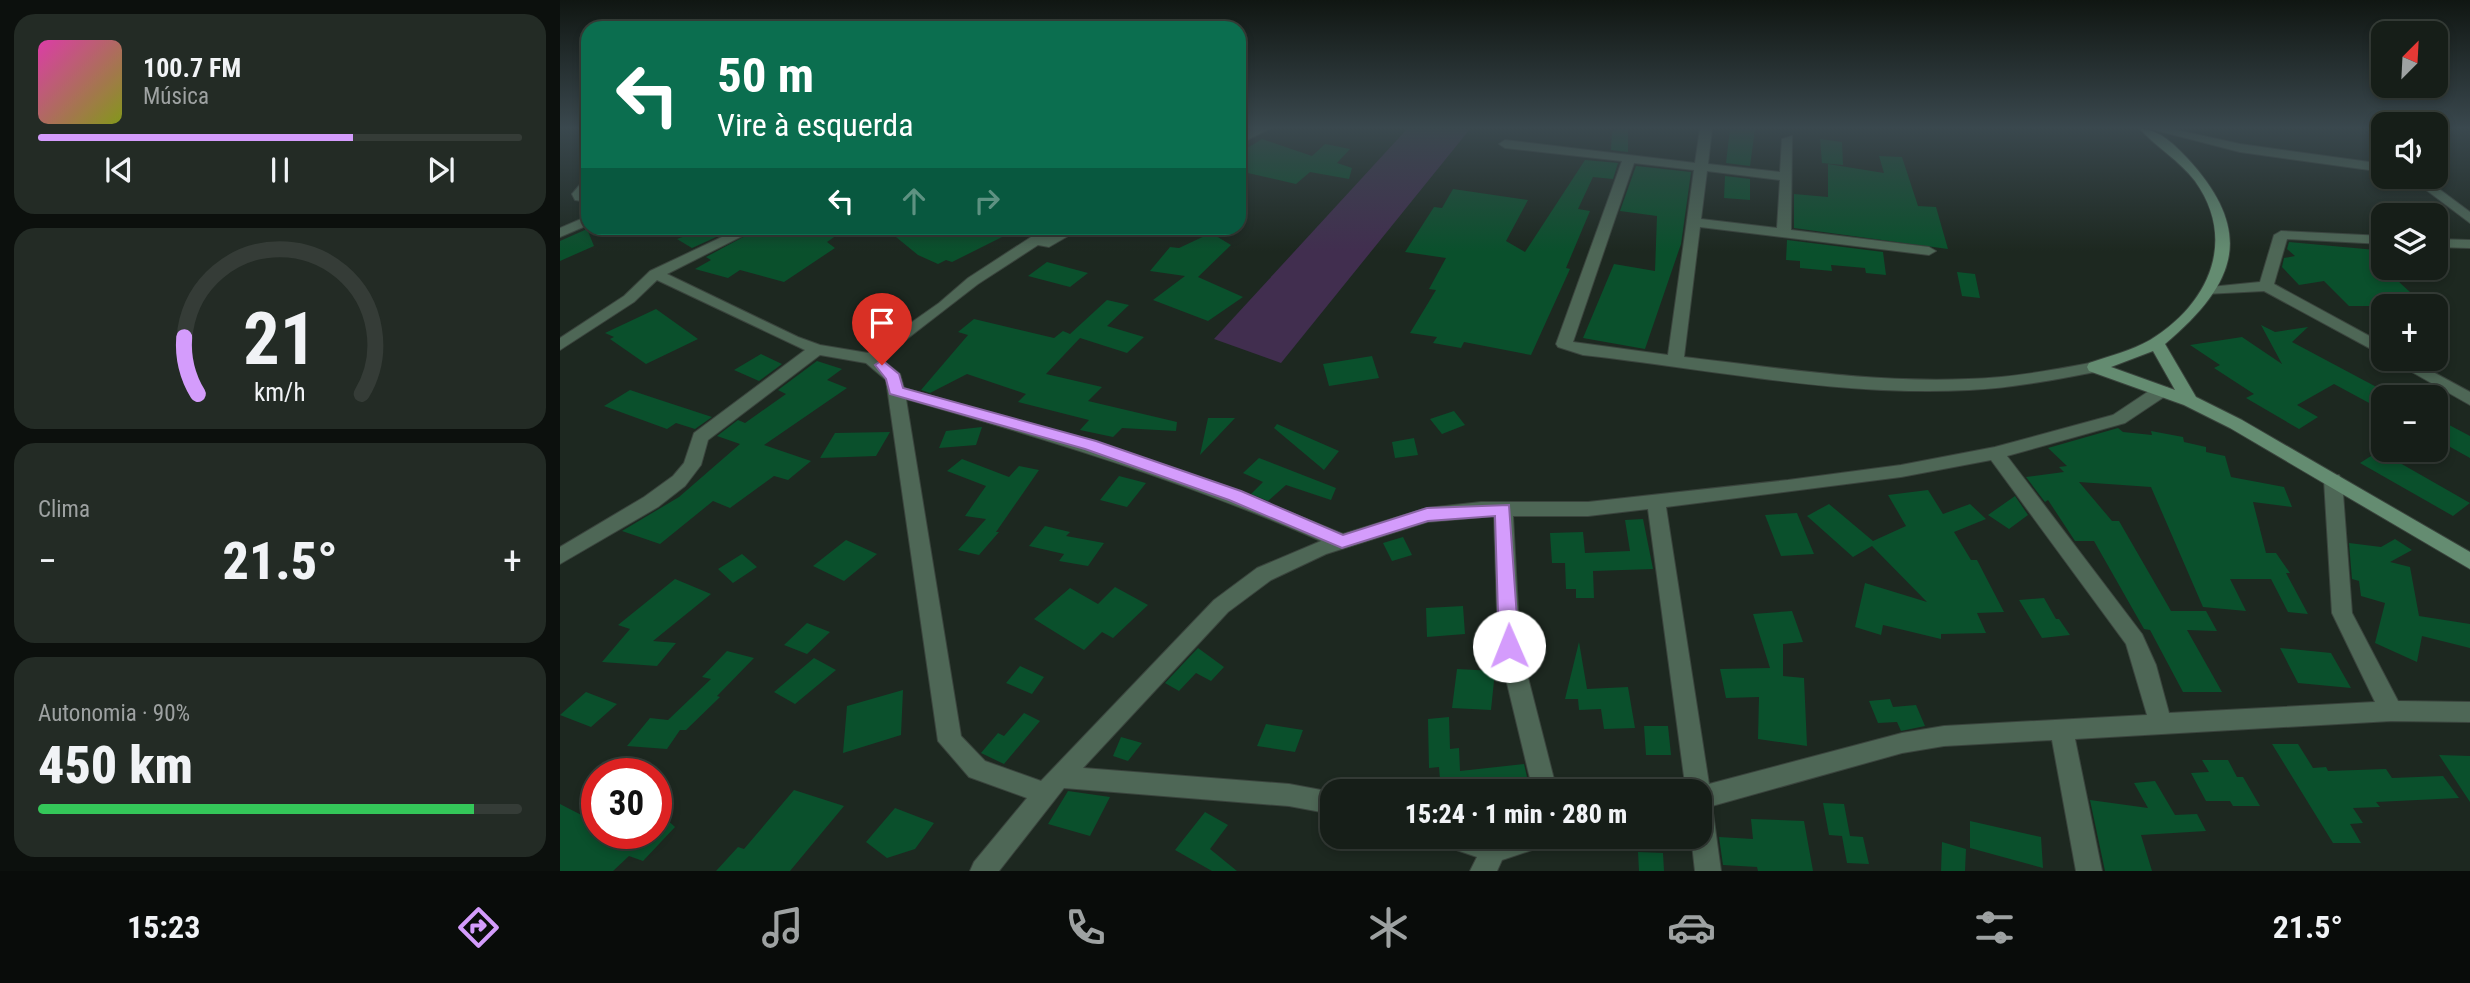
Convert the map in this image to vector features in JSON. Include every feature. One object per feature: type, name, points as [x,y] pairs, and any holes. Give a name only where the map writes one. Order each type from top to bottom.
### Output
[{"type":"street","points":[[1625,170],[1564,344],[1583,350],[1926,386],[2011,383],[2095,368],[2157,343],[2193,313],[2210,291],[2225,255],[2225,237],[2219,215],[2212,199],[2191,170]]},
{"type":"street","points":[[1676,358],[1702,170]]},
{"type":"street","points":[[1735,170],[1786,177]]},
{"type":"street","points":[[1784,233],[1786,170]]},
{"type":"street","points":[[2431,189],[2470,219]]},
{"type":"street","points":[[1695,222],[1929,251]]},
{"type":"street","points":[[560,233],[581,223]]},
{"type":"street","points":[[560,345],[629,299],[655,274],[736,235]]},
{"type":"street","points":[[871,359],[944,306],[973,281],[1046,235]]},
{"type":"street","points":[[973,281],[1062,235]]},
{"type":"street","points":[[2266,286],[2281,235],[2371,239]]},
{"type":"street","points":[[2448,243],[2470,244]]},
{"type":"street","points":[[655,274],[792,340],[817,349],[871,359],[894,377],[950,741],[977,769],[1052,785],[1289,795],[1320,801]]},
{"type":"street","points":[[2210,291],[2266,286],[2371,344]]},
{"type":"street","points":[[2157,343],[2190,401]]},
{"type":"street","points":[[560,556],[651,502],[679,481],[692,464],[700,437],[817,349]]},
{"type":"street","points":[[2095,368],[2190,401],[2333,480],[2470,561]]},
{"type":"street","points":[[2419,371],[2470,399]]},
{"type":"street","points":[[896,391],[1090,445],[1235,495],[1342,542]]},
{"type":"street","points":[[983,871],[1052,785],[1221,606],[1264,574],[1342,542],[1427,515],[1503,509],[1588,509],[1657,502],[1800,486],[1995,453],[2119,419],[2161,391]]},
{"type":"street","points":[[1995,453],[2135,640],[2145,665],[2161,726]]},
{"type":"street","points":[[2333,480],[2342,613],[2390,712]]},
{"type":"street","points":[[1657,502],[1696,779]]},
{"type":"street","points":[[1503,509],[1509,646],[1542,779]]},
{"type":"street","points":[[1712,796],[1902,743],[1944,736],[2390,712],[2470,712]]},
{"type":"street","points":[[2062,731],[2089,871]]},
{"type":"street","points":[[1469,849],[1489,861],[1514,849]]},
{"type":"street","points":[[1705,849],[1708,871]]},
{"type":"shaded area","points":[[1370,170],[1437,170],[1281,363],[1214,339]]},
{"type":"building","points":[[1246,170],[1352,170],[1349,179],[1310,172],[1296,184],[1246,173]]},
{"type":"building","points":[[1579,170],[1616,170],[1613,179],[1593,177],[1578,209],[1590,211],[1566,268],[1570,269],[1531,355],[1464,342],[1461,348],[1433,343],[1437,337],[1410,333],[1436,290],[1429,289],[1446,258],[1405,252],[1434,207],[1442,208],[1453,189],[1528,200],[1506,241],[1525,252]]},
{"type":"building","points":[[1635,170],[1691,172],[1681,244],[1645,349],[1583,338],[1614,264],[1655,271],[1657,216],[1620,211]]},
{"type":"building","points":[[1828,170],[1863,170],[1884,173],[1883,170],[1906,170],[1918,206],[1936,207],[1948,249],[1794,228],[1794,194],[1828,197]]},
{"type":"building","points":[[1725,176],[1750,179],[1750,200],[1724,198]]},
{"type":"building","points":[[581,232],[581,235],[589,235],[594,246],[560,261],[560,241]]},
{"type":"building","points":[[688,235],[721,235],[692,248],[677,239]]},
{"type":"building","points":[[747,235],[837,235],[827,242],[835,248],[784,282],[740,270],[728,278],[695,269],[711,260],[706,257]]},
{"type":"building","points":[[894,235],[1006,235],[952,262],[946,260],[938,264],[918,255]]},
{"type":"building","points":[[1207,235],[1214,235],[1231,245],[1198,277],[1243,297],[1208,321],[1153,300],[1185,276],[1150,271],[1170,247],[1179,248]]},
{"type":"building","points":[[1787,240],[1883,252],[1886,275],[1866,273],[1865,268],[1831,265],[1832,271],[1800,268],[1800,261],[1786,260]]},
{"type":"building","points":[[2289,242],[2371,250],[2371,280],[2397,280],[2412,294],[2371,294],[2371,306],[2349,306],[2324,281],[2299,285],[2282,267],[2284,258],[2295,256],[2287,249]]},
{"type":"building","points":[[1047,262],[1088,273],[1070,287],[1028,276]]},
{"type":"building","points":[[1957,272],[1975,274],[1980,298],[1962,296]]},
{"type":"building","points":[[1107,300],[1129,305],[1107,326],[1144,337],[1127,353],[1080,338],[1046,374],[1102,387],[1088,401],[1177,422],[1176,431],[1122,428],[1113,437],[1080,430],[1089,420],[1018,402],[1026,394],[967,374],[930,393],[921,390],[968,335],[958,332],[974,319],[1054,338],[1063,331],[1070,334]]},
{"type":"building","points":[[656,309],[698,339],[646,364],[610,339],[614,337],[605,333]]},
{"type":"building","points":[[2261,325],[2275,332],[2308,327],[2292,342],[2373,385],[2371,404],[2334,384],[2297,405],[2318,417],[2299,429],[2246,398],[2254,394],[2214,368],[2220,365],[2190,345],[2242,337],[2282,364]]},
{"type":"building","points":[[761,354],[782,364],[759,381],[734,370]]},
{"type":"building","points":[[1372,356],[1379,378],[1329,386],[1323,364]]},
{"type":"building","points":[[817,361],[842,369],[827,380],[847,388],[764,445],[811,461],[788,480],[774,476],[730,508],[713,501],[660,544],[622,531],[679,497],[740,444],[717,436],[738,420],[745,423],[786,394],[778,390]]},
{"type":"building","points":[[630,390],[712,417],[695,429],[676,423],[667,429],[604,406]]},
{"type":"building","points":[[1454,411],[1465,425],[1442,434],[1430,419]]},
{"type":"building","points":[[1208,418],[1235,418],[1200,455]]},
{"type":"building","points":[[1277,424],[1339,451],[1324,470],[1274,428]]},
{"type":"building","points":[[2448,424],[2470,436],[2470,458],[2448,446]]},
{"type":"building","points":[[982,427],[976,445],[939,448],[946,431]]},
{"type":"building","points":[[2118,428],[2123,432],[2152,435],[2151,431],[2183,437],[2184,442],[2206,447],[2206,452],[2225,456],[2231,477],[2284,487],[2292,507],[2253,502],[2266,553],[2276,553],[2290,573],[2286,573],[2308,614],[2288,612],[2271,579],[2230,579],[2246,611],[2203,607],[2151,487],[2079,482],[2112,521],[2119,521],[2171,611],[2206,611],[2217,631],[2187,630],[2222,692],[2183,692],[2150,630],[2144,629],[2094,541],[2075,541],[2048,500],[2045,502],[2026,477],[2064,472],[2059,467],[2067,466],[2048,448]]},
{"type":"building","points":[[890,432],[876,456],[820,458],[835,433]]},
{"type":"building","points":[[1414,438],[1418,455],[1395,458],[1392,442]]},
{"type":"building","points":[[2371,456],[2371,462],[2398,462],[2470,503],[2453,516],[2360,463]]},
{"type":"building","points":[[1259,458],[1336,488],[1331,500],[1286,485],[1268,501],[1251,494],[1263,482],[1243,473]]},
{"type":"building","points":[[962,459],[1009,477],[1019,466],[1039,470],[996,532],[999,532],[979,555],[958,550],[986,519],[965,516],[986,486],[947,471]]},
{"type":"building","points":[[1119,476],[1146,483],[1127,507],[1100,500]]},
{"type":"building","points":[[1928,490],[1943,514],[1970,504],[1986,519],[1954,532],[1971,560],[1977,560],[2004,612],[1977,613],[1986,633],[1941,634],[1941,639],[1883,625],[1881,635],[1855,627],[1865,583],[1927,602],[1872,546],[1853,557],[1807,516],[1829,504],[1873,541],[1906,526],[1888,495]]},
{"type":"building","points":[[2015,496],[2028,515],[2009,529],[1988,515]]},
{"type":"building","points":[[1797,513],[1814,554],[1781,556],[1765,515]]},
{"type":"building","points":[[1643,519],[1653,569],[1593,571],[1594,598],[1576,598],[1576,589],[1566,589],[1565,563],[1552,563],[1550,533],[1583,532],[1585,553],[1630,551],[1625,520]]},
{"type":"building","points":[[1045,526],[1070,532],[1066,536],[1104,543],[1088,566],[1059,561],[1064,554],[1029,546]]},
{"type":"building","points":[[1403,537],[1412,555],[1392,561],[1383,543]]},
{"type":"building","points":[[2395,539],[2412,550],[2390,562],[2410,567],[2419,616],[2470,624],[2470,648],[2422,636],[2417,662],[2375,643],[2385,603],[2361,596],[2359,581],[2352,579],[2349,543],[2381,547]]},
{"type":"building","points":[[846,540],[877,554],[844,581],[813,566]]},
{"type":"building","points":[[742,554],[757,567],[733,583],[718,569]]},
{"type":"building","points":[[675,579],[711,594],[653,641],[676,643],[657,666],[602,662],[630,629],[618,625]]},
{"type":"building","points":[[1115,587],[1148,605],[1113,638],[1102,632],[1084,650],[1034,619],[1070,588],[1098,604]]},
{"type":"building","points":[[2044,598],[2056,619],[2059,619],[2070,635],[2042,638],[2019,600]]},
{"type":"building","points":[[1463,606],[1465,634],[1427,637],[1426,608]]},
{"type":"building","points":[[1792,611],[1803,642],[1783,644],[1783,676],[1804,678],[1807,746],[1758,739],[1759,697],[1726,698],[1720,669],[1770,668],[1753,614]]},
{"type":"building","points":[[1521,616],[1534,619],[1536,639],[1522,640]]},
{"type":"building","points":[[807,623],[830,632],[807,654],[784,645]]},
{"type":"building","points":[[1579,642],[1587,689],[1628,687],[1635,728],[1604,729],[1601,709],[1579,710],[1578,699],[1565,699]]},
{"type":"building","points":[[1198,648],[1224,667],[1211,681],[1196,673],[1179,691],[1165,683]]},
{"type":"building","points":[[2280,648],[2331,653],[2351,688],[2298,683]]},
{"type":"building","points":[[727,651],[754,658],[717,696],[720,697],[686,730],[680,730],[667,749],[627,746],[650,718],[668,720],[711,679],[702,677]]},
{"type":"building","points":[[814,658],[836,670],[795,704],[774,692]]},
{"type":"building","points":[[1020,666],[1044,677],[1032,694],[1006,683]]},
{"type":"building","points":[[1457,669],[1495,671],[1491,710],[1452,708]]},
{"type":"building","points":[[903,690],[901,735],[843,753],[847,706]]},
{"type":"building","points":[[586,692],[617,704],[591,727],[560,715]]},
{"type":"building","points":[[1890,699],[1893,707],[1916,705],[1925,726],[1901,731],[1897,722],[1878,723],[1869,701]]},
{"type":"building","points":[[1024,713],[1040,721],[1004,764],[981,753],[998,733],[1004,736]]},
{"type":"building","points":[[1449,717],[1450,749],[1459,748],[1460,771],[1524,764],[1527,777],[1440,779],[1439,767],[1429,768],[1428,719]]},
{"type":"building","points":[[1266,724],[1303,730],[1295,752],[1257,746]]},
{"type":"building","points":[[1644,726],[1668,726],[1671,755],[1646,755]]},
{"type":"building","points":[[1121,737],[1142,743],[1128,761],[1113,756]]},
{"type":"building","points":[[2272,744],[2298,744],[2313,768],[2326,767],[2328,771],[2386,769],[2392,778],[2443,776],[2459,798],[2376,802],[2380,807],[2353,808],[2363,823],[2350,824],[2361,843],[2333,843]]},
{"type":"building","points":[[2439,755],[2470,756],[2470,802]]},
{"type":"building","points":[[2202,760],[2228,760],[2237,777],[2243,777],[2260,806],[2233,806],[2230,801],[2206,801],[2191,773],[2209,772]]},
{"type":"building","points":[[2155,781],[2175,815],[2197,814],[2206,831],[2141,835],[2152,871],[2105,871],[2090,800],[2148,808],[2134,783]]},
{"type":"building","points":[[794,790],[844,806],[790,871],[716,871],[738,847],[744,849]]},
{"type":"building","points":[[1068,791],[1110,797],[1090,836],[1048,824]]},
{"type":"building","points":[[1823,803],[1844,804],[1850,836],[1863,837],[1869,864],[1847,863],[1842,836],[1829,835]]},
{"type":"building","points":[[560,804],[581,815],[581,849],[654,849],[643,861],[629,856],[613,871],[560,871]]},
{"type":"building","points":[[895,808],[934,823],[915,849],[887,858],[866,842]]},
{"type":"building","points":[[1205,812],[1228,825],[1210,849],[1237,871],[1212,871],[1175,850]]},
{"type":"building","points":[[1751,819],[1804,821],[1813,871],[1758,871],[1757,867],[1723,865],[1719,837],[1753,839]]},
{"type":"building","points":[[1970,821],[2041,837],[2043,868],[1970,848]]},
{"type":"building","points":[[1942,842],[1966,849],[1965,871],[1941,871]]},
{"type":"building","points":[[1638,852],[1663,853],[1664,871],[1639,871]]},
{"type":"route","points":[[882,365],[894,377],[896,391],[1090,445],[1235,495],[1342,542],[1427,515],[1503,509],[1509,646]]}]
